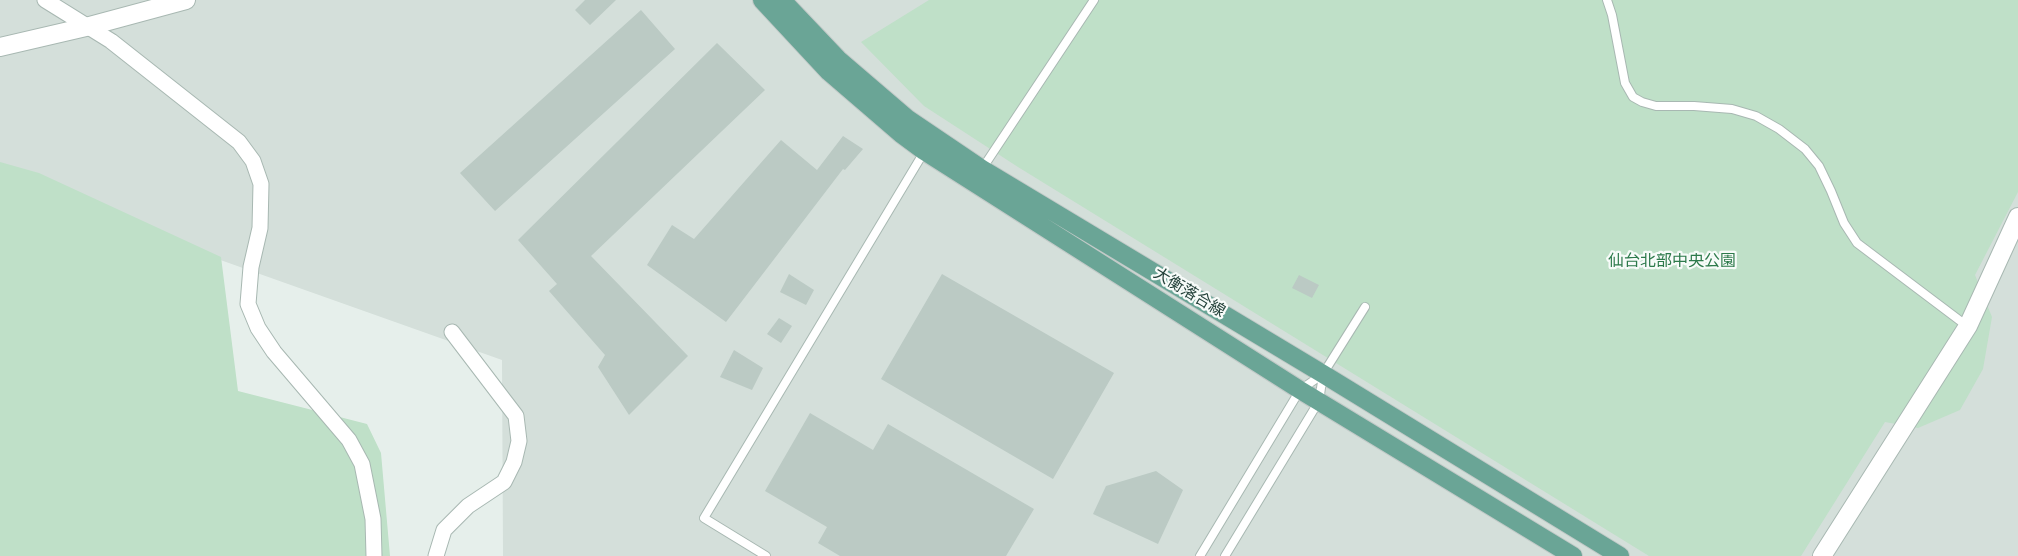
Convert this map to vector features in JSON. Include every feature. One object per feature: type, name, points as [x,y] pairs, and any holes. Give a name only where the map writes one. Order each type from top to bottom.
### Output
[{"type":"main road","name":"大衡落合線","points":[[762,0],[829,72],[924,151],[1300,390],[1573,556]]},
{"type":"main road","name":"大衡落合線","points":[[782,0],[838,59],[908,119],[982,169],[1620,556]]},
{"type":"street","points":[[45,0],[111,41],[239,142],[253,161],[261,184],[260,228],[251,267],[248,304],[258,328],[274,352],[349,440],[362,464],[374,519],[375,556]]},
{"type":"street","points":[[0,47],[87,27],[186,0]]},
{"type":"street","points":[[1822,556],[1968,326],[2018,217]]},
{"type":"street","points":[[436,556],[444,530],[468,506],[504,482],[514,462],[519,441],[516,416],[452,332]]},
{"type":"lane","points":[[982,169],[1094,0]]},
{"type":"lane","points":[[1607,0],[1625,82],[1633,97],[1656,106],[1732,109],[1756,116],[1779,129],[1805,149],[1819,166],[1844,223],[1857,243],[1968,326]]},
{"type":"lane","points":[[766,556],[704,518],[924,151]]},
{"type":"lane","points":[[1200,556],[1300,390],[1323,374],[1365,307]]},
{"type":"lane","points":[[1226,556],[1319,400],[1323,374]]},
{"type":"shaded area","points":[[0,0],[2018,0],[2018,556],[503,556],[502,360],[181,246],[0,246]]},
{"type":"green space","name":"仙台北部中央公園","points":[[929,0],[2018,0],[2018,192],[1975,275],[1992,317],[1983,369],[1960,410],[1918,428],[1885,422],[1801,556],[1649,556],[1018,167],[924,106],[861,42]]},
{"type":"green space","points":[[0,162],[39,173],[221,257],[238,391],[367,424],[381,453],[390,556],[0,556]]},
{"type":"building","points":[[585,0],[616,0],[590,25],[575,10]]},
{"type":"building","points":[[641,10],[675,49],[495,211],[460,173]]},
{"type":"building","points":[[717,43],[765,90],[591,256],[688,356],[629,415],[598,367],[605,355],[549,291],[557,284],[518,240]]},
{"type":"building","points":[[843,136],[863,149],[845,170],[843,169],[726,322],[647,265],[672,225],[694,239],[781,140],[817,170]]},
{"type":"building","points":[[789,274],[814,290],[806,305],[780,292]]},
{"type":"building","points":[[942,274],[1114,373],[1053,479],[881,379]]},
{"type":"building","points":[[1299,275],[1319,285],[1312,298],[1292,288]]},
{"type":"building","points":[[779,318],[792,326],[781,343],[767,334]]},
{"type":"building","points":[[734,350],[763,368],[752,390],[720,377]]},
{"type":"building","points":[[810,413],[873,450],[888,424],[1034,509],[1006,556],[840,556],[818,543],[827,527],[765,491]]},
{"type":"building","points":[[1156,471],[1183,490],[1158,544],[1093,514],[1106,486]]}]
